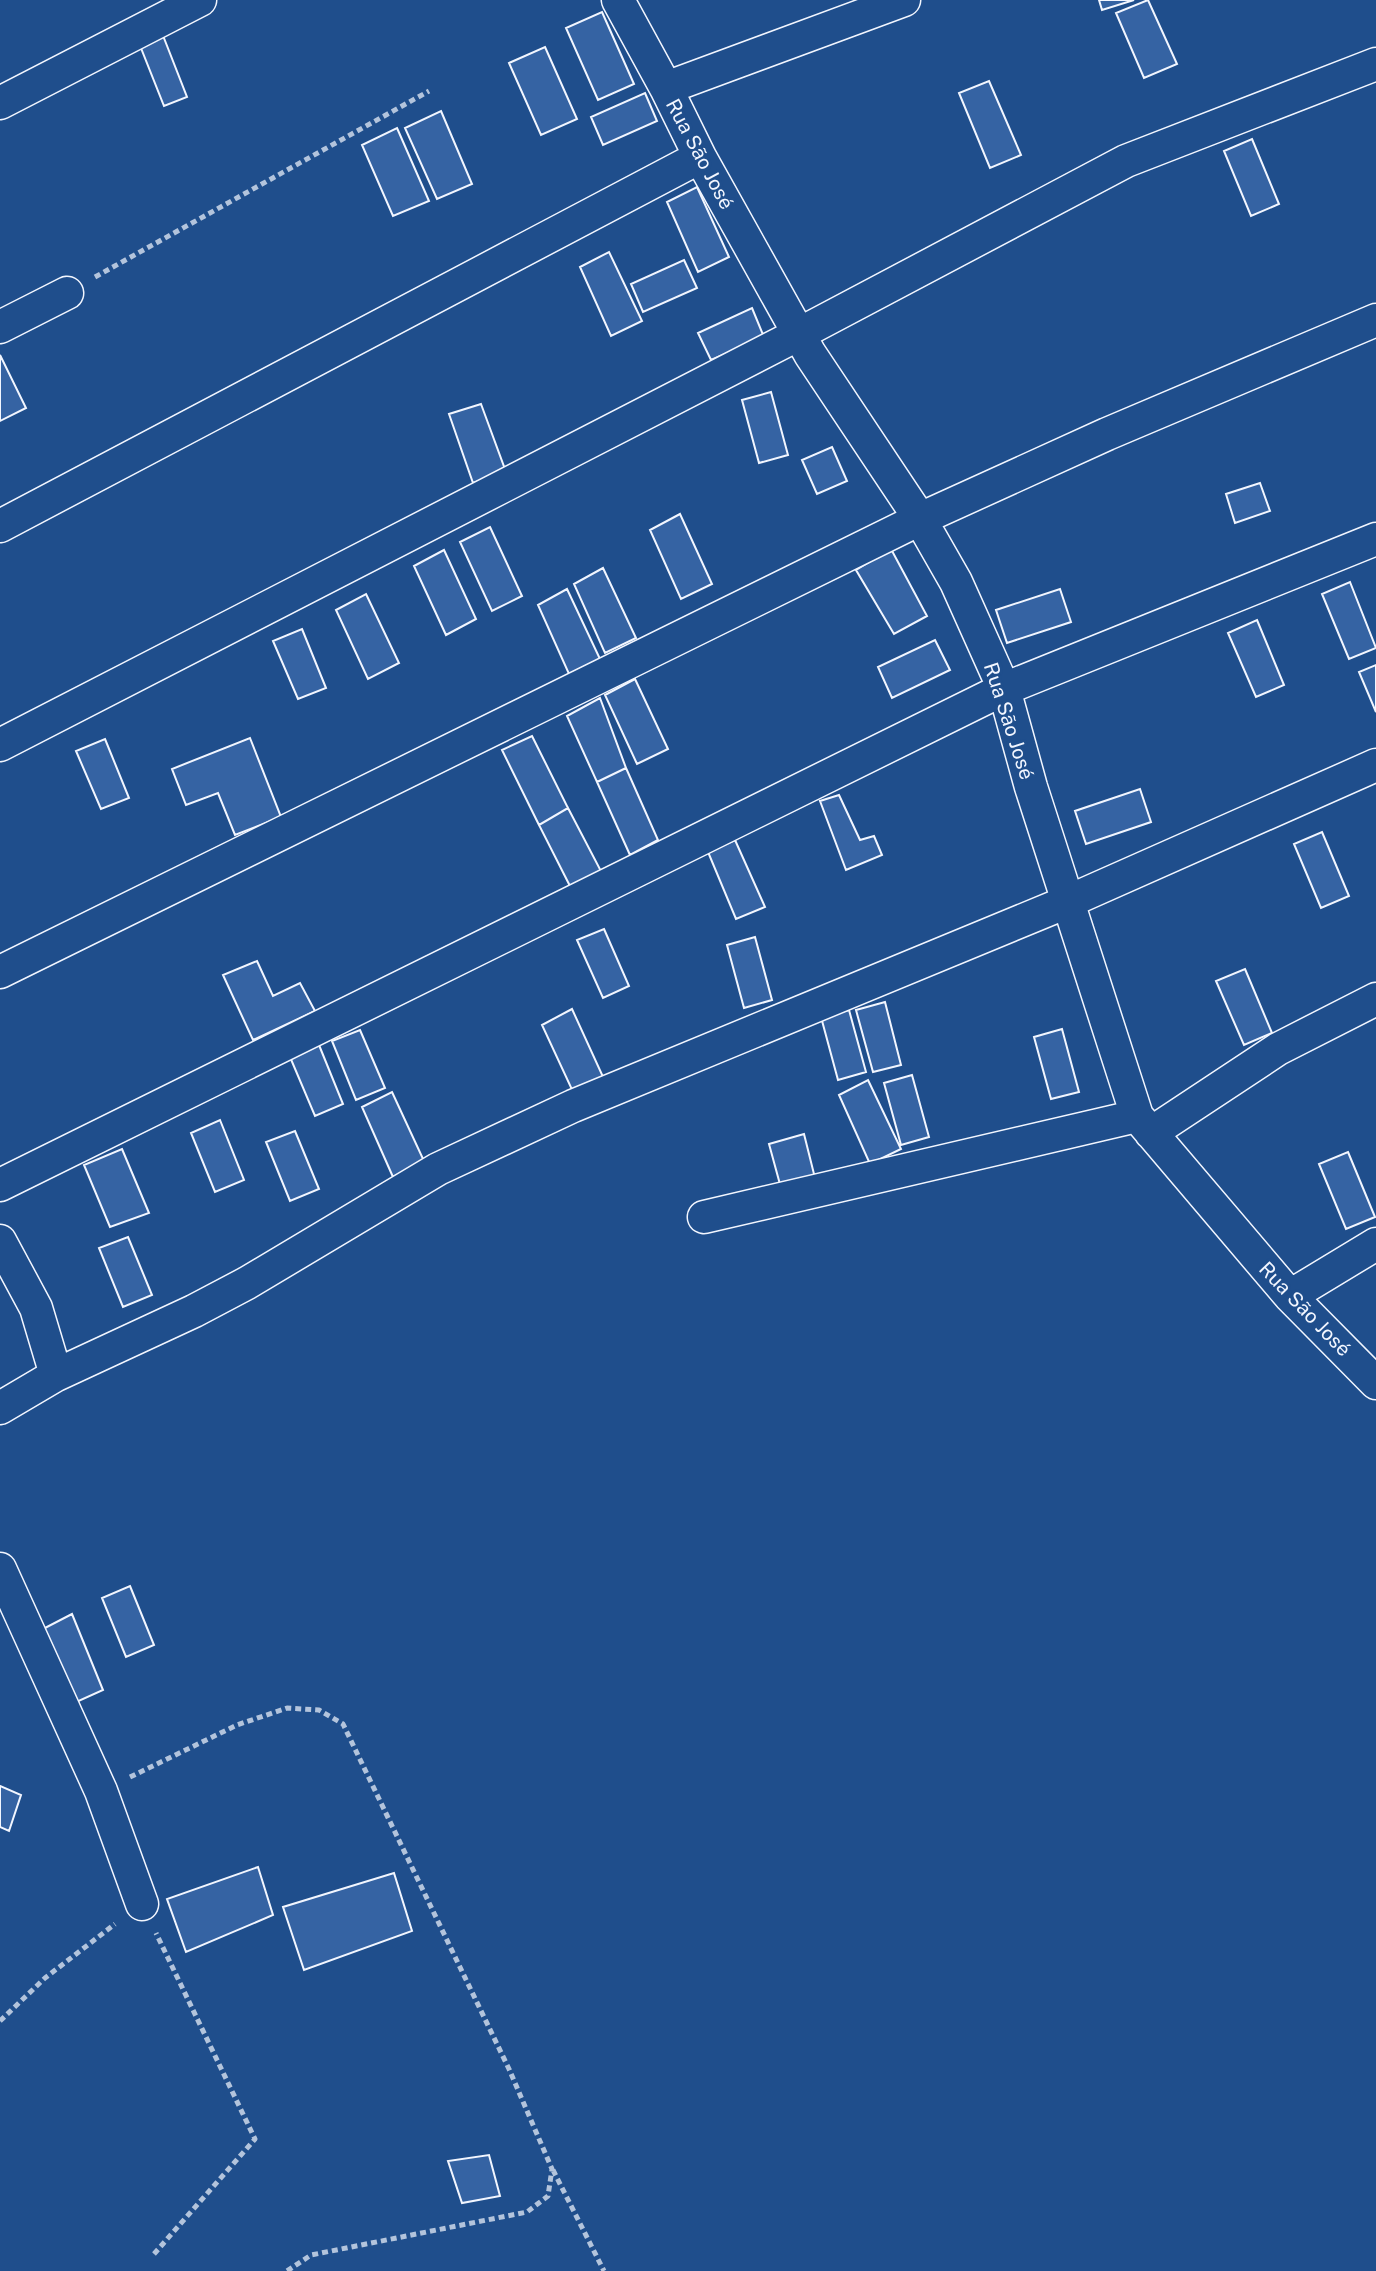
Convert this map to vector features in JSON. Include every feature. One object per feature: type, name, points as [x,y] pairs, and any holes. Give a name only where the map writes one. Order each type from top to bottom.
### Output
[{"type":"street","points":[[0,103],[200,0]]},
{"type":"street","name":"Rua São José","points":[[618,0],[700,157],[799,334],[920,519],[956,582],[1004,689],[1067,902],[1144,1124],[1290,1296],[1376,1383]]},
{"type":"street","points":[[666,88],[904,0]]},
{"type":"street","points":[[0,745],[799,334],[1126,161],[1376,64]]},
{"type":"street","points":[[0,526],[700,157]]},
{"type":"street","points":[[0,327],[67,293]]},
{"type":"street","points":[[0,972],[920,519],[1107,434],[1376,320]]},
{"type":"street","points":[[0,1185],[1004,689],[1376,539]]},
{"type":"street","points":[[0,1408],[56,1375],[208,1304],[438,1169],[546,1119],[1067,902],[1376,765]]},
{"type":"street","points":[[704,1217],[1144,1124],[1278,1049],[1376,999]]},
{"type":"street","points":[[0,1241],[36,1308],[56,1375]]},
{"type":"street","points":[[1290,1296],[1376,1244]]},
{"type":"street","points":[[0,1569],[101,1791],[142,1904]]},
{"type":"path","points":[[67,293],[429,91]]},
{"type":"path","points":[[101,1791],[237,1725],[287,1708],[319,1710],[343,1724],[509,2069],[552,2169],[604,2271]]},
{"type":"path","points":[[0,2021],[45,1978],[142,1904],[255,2139],[154,2254]]},
{"type":"path","points":[[287,2271],[311,2255],[527,2212],[548,2196],[552,2169]]},
{"type":"building","points":[[1099,0],[1134,0],[1102,10]]},
{"type":"building","points":[[1148,0],[1177,64],[1144,78],[1116,13]]},
{"type":"building","points":[[602,12],[634,84],[598,100],[566,28]]},
{"type":"building","points":[[162,33],[187,97],[164,106],[139,43]]},
{"type":"building","points":[[545,47],[577,119],[541,135],[509,63]]},
{"type":"building","points":[[989,81],[1021,155],[990,168],[959,93]]},
{"type":"building","points":[[645,93],[657,121],[603,145],[591,117]]},
{"type":"building","points":[[441,111],[472,184],[437,199],[405,128]]},
{"type":"building","points":[[397,128],[429,201],[393,216],[362,145]]},
{"type":"building","points":[[1252,139],[1279,204],[1251,216],[1224,151]]},
{"type":"building","points":[[697,187],[729,257],[698,272],[667,202]]},
{"type":"building","points":[[609,252],[642,321],[611,336],[580,267]]},
{"type":"building","points":[[684,260],[697,288],[643,312],[631,284]]},
{"type":"building","points":[[752,308],[764,337],[711,360],[698,333]]},
{"type":"building","points":[[0,355],[26,408],[0,421]]},
{"type":"building","points":[[771,392],[788,455],[759,463],[742,400]]},
{"type":"building","points":[[481,404],[506,472],[473,483],[449,414]]},
{"type":"building","points":[[832,447],[847,481],[817,494],[802,460]]},
{"type":"building","points":[[1260,483],[1270,511],[1235,523],[1226,494]]},
{"type":"building","points":[[680,514],[712,584],[681,599],[650,530]]},
{"type":"building","points":[[490,527],[522,596],[492,611],[460,542]]},
{"type":"building","points":[[891,549],[927,616],[894,634],[856,570]]},
{"type":"building","points":[[444,550],[476,619],[446,635],[414,566]]},
{"type":"building","points":[[603,568],[636,638],[605,653],[574,584]]},
{"type":"building","points":[[1350,582],[1376,648],[1349,659],[1322,594]]},
{"type":"building","points":[[567,589],[600,659],[569,674],[538,605]]},
{"type":"building","points":[[1060,589],[1071,622],[1007,643],[996,610]]},
{"type":"building","points":[[366,594],[399,663],[368,679],[336,610]]},
{"type":"building","points":[[1257,620],[1284,685],[1256,697],[1228,633]]},
{"type":"building","points":[[302,629],[326,688],[298,699],[273,641]]},
{"type":"building","points":[[935,640],[950,670],[892,698],[878,667]]},
{"type":"building","points":[[1376,665],[1376,712],[1359,672]]},
{"type":"building","points":[[635,679],[668,749],[637,764],[605,695]]},
{"type":"building","points":[[600,698],[626,768],[597,782],[567,716]]},
{"type":"building","points":[[532,736],[568,808],[539,825],[502,750]]},
{"type":"building","points":[[250,738],[281,817],[235,835],[218,793],[186,805],[172,769]]},
{"type":"building","points":[[105,739],[129,798],[101,809],[76,751]]},
{"type":"building","points":[[626,768],[658,840],[630,855],[597,782]]},
{"type":"building","points":[[1140,789],[1151,822],[1086,844],[1075,811]]},
{"type":"building","points":[[839,795],[860,840],[874,836],[882,855],[846,870],[820,801]]},
{"type":"building","points":[[568,808],[603,875],[573,892],[539,825]]},
{"type":"building","points":[[1322,832],[1349,896],[1321,908],[1294,844]]},
{"type":"building","points":[[735,840],[765,907],[736,919],[708,852]]},
{"type":"building","points":[[604,929],[629,986],[603,998],[577,940]]},
{"type":"building","points":[[755,937],[772,1000],[744,1008],[727,945]]},
{"type":"building","points":[[257,961],[273,996],[300,983],[315,1011],[253,1040],[223,975]]},
{"type":"building","points":[[1245,969],[1272,1033],[1244,1045],[1216,981]]},
{"type":"building","points":[[885,1002],[901,1065],[873,1072],[856,1010]]},
{"type":"building","points":[[572,1009],[604,1079],[574,1094],[542,1025]]},
{"type":"building","points":[[849,1010],[866,1072],[838,1080],[821,1017]]},
{"type":"building","points":[[1062,1029],[1079,1092],[1051,1099],[1034,1037]]},
{"type":"building","points":[[360,1030],[385,1088],[356,1100],[332,1041]]},
{"type":"building","points":[[319,1045],[343,1104],[315,1116],[290,1057]]},
{"type":"building","points":[[912,1075],[929,1137],[901,1145],[884,1083]]},
{"type":"building","points":[[868,1080],[901,1149],[870,1164],[839,1095]]},
{"type":"building","points":[[392,1092],[424,1161],[393,1177],[362,1107]]},
{"type":"building","points":[[220,1120],[244,1180],[215,1192],[191,1133]]},
{"type":"building","points":[[295,1131],[319,1189],[290,1201],[266,1142]]},
{"type":"building","points":[[804,1134],[815,1178],[781,1188],[769,1144]]},
{"type":"building","points":[[122,1149],[149,1213],[110,1227],[84,1165]]},
{"type":"building","points":[[1348,1152],[1375,1217],[1346,1229],[1319,1164]]},
{"type":"building","points":[[128,1237],[152,1295],[123,1307],[99,1248]]},
{"type":"building","points":[[130,1586],[154,1645],[126,1657],[102,1598]]},
{"type":"building","points":[[72,1614],[103,1690],[72,1704],[41,1630]]},
{"type":"building","points":[[0,1786],[21,1795],[9,1831],[0,1827]]},
{"type":"building","points":[[258,1867],[273,1915],[186,1952],[167,1899]]},
{"type":"building","points":[[394,1873],[412,1931],[304,1970],[283,1907]]},
{"type":"building","points":[[489,2155],[500,2196],[462,2203],[448,2161]]}]
